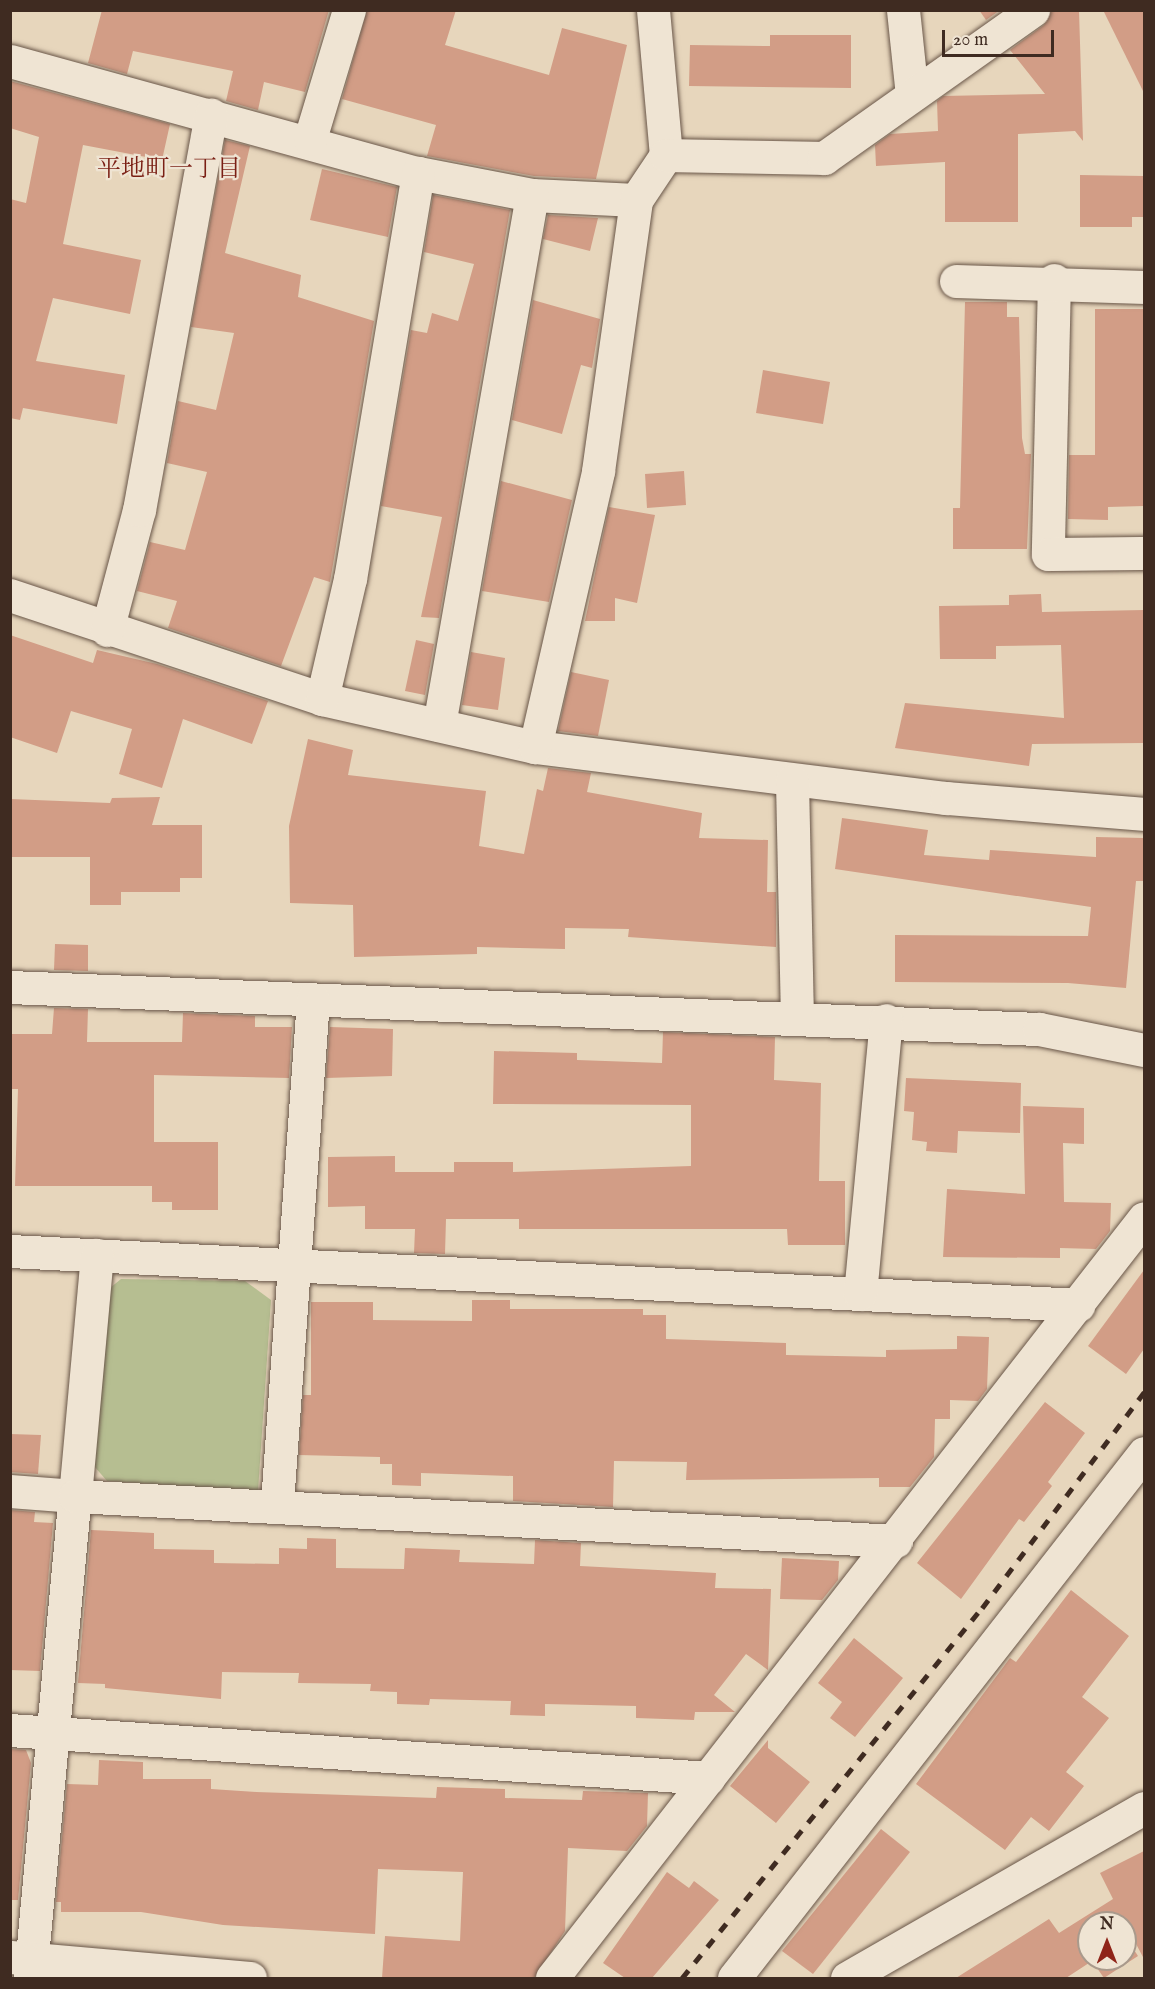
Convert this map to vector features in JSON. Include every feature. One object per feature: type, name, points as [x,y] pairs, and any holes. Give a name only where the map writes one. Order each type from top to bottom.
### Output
[{"type":"street","points":[[310,139],[349,10]]},
{"type":"street","points":[[535,747],[598,471],[636,200],[666,155],[653,10]]},
{"type":"street","points":[[903,10],[912,95]]},
{"type":"street","points":[[666,155],[824,158],[1033,10]]},
{"type":"street","points":[[10,61],[310,139],[418,173],[532,195],[636,200]]},
{"type":"street","points":[[107,630],[141,499],[211,114]]},
{"type":"street","points":[[322,699],[350,579],[418,173]]},
{"type":"street","points":[[439,725],[532,195]]},
{"type":"street","points":[[956,280],[1054,280],[1144,287]]},
{"type":"street","points":[[1054,280],[1048,554],[1144,553]]},
{"type":"street","points":[[10,595],[107,630],[322,699],[535,747],[792,781],[1144,814]]},
{"type":"street","points":[[792,781],[797,1016]]},
{"type":"street","points":[[10,987],[886,1020],[1039,1029],[1144,1050]]},
{"type":"street","points":[[277,1503],[313,999]]},
{"type":"street","points":[[860,1294],[886,1020]]},
{"type":"street","points":[[552,1978],[896,1541],[1144,1218]]},
{"type":"street","points":[[10,1251],[1079,1305]]},
{"type":"street","points":[[97,1255],[54,1733],[24,1965],[250,1978]]},
{"type":"street","points":[[734,1978],[1144,1454]]},
{"type":"street","points":[[10,1491],[75,1496],[277,1503],[896,1541]]},
{"type":"street","points":[[10,1730],[708,1778]]},
{"type":"street","points":[[847,1978],[1144,1808]]},
{"type":"green space","points":[[121,1279],[245,1281],[271,1300],[258,1491],[107,1481],[94,1466],[110,1288]]},
{"type":"building","points":[[102,10],[329,10],[305,92],[264,82],[258,110],[226,101],[233,71],[133,51],[127,74],[88,63]]},
{"type":"building","points":[[367,10],[456,10],[445,45],[549,75],[562,28],[627,45],[596,179],[534,176],[427,156],[436,125],[342,99]]},
{"type":"building","points":[[979,10],[1000,10],[986,20]]},
{"type":"building","points":[[1051,10],[1079,10],[1083,141],[1075,131],[1018,134],[1018,222],[945,222],[945,162],[876,166],[875,145],[890,134],[938,131],[937,101],[943,96],[1045,94],[1010,50],[1044,25]]},
{"type":"building","points":[[1103,10],[1144,10],[1144,93]]},
{"type":"building","points":[[770,35],[851,35],[851,88],[689,86],[690,45],[770,46]]},
{"type":"building","points":[[10,81],[170,124],[162,160],[83,145],[63,244],[141,260],[130,314],[53,298],[36,361],[125,375],[117,424],[23,408],[20,420],[10,418],[10,199],[26,203],[39,137],[10,128]]},
{"type":"building","points":[[225,140],[250,146],[225,253],[301,275],[298,297],[374,321],[330,582],[314,577],[281,666],[168,628],[177,601],[137,591],[150,542],[185,550],[207,472],[167,463],[178,401],[216,410],[234,333],[191,327]]},
{"type":"building","points":[[322,169],[397,187],[388,237],[310,220]]},
{"type":"building","points":[[1080,175],[1144,176],[1144,217],[1132,217],[1132,227],[1080,227]]},
{"type":"building","points":[[433,195],[510,210],[439,618],[421,617],[442,517],[381,506],[411,330],[427,333],[432,313],[458,321],[474,264],[424,252]]},
{"type":"building","points":[[548,215],[598,218],[590,251],[543,239]]},
{"type":"building","points":[[533,300],[600,319],[592,368],[581,365],[562,434],[512,420]]},
{"type":"building","points":[[965,302],[1007,302],[1007,317],[1019,317],[1022,438],[1025,454],[1031,454],[1027,549],[953,549],[953,508],[960,508]]},
{"type":"building","points":[[1095,309],[1144,309],[1144,506],[1108,507],[1108,520],[1068,519],[1069,455],[1095,455]]},
{"type":"building","points":[[763,370],[830,382],[823,424],[756,413]]},
{"type":"building","points":[[684,471],[686,505],[647,508],[645,474]]},
{"type":"building","points":[[501,481],[572,500],[549,602],[482,591]]},
{"type":"building","points":[[609,507],[655,515],[637,603],[615,598],[615,621],[585,621]]},
{"type":"building","points":[[1041,594],[1042,612],[1144,610],[1144,743],[1032,744],[1029,766],[895,748],[905,703],[1064,718],[1061,645],[996,646],[996,659],[940,659],[939,606],[1009,605],[1009,595]]},
{"type":"building","points":[[10,635],[93,663],[97,650],[157,664],[268,701],[252,744],[183,719],[162,788],[119,774],[132,729],[71,711],[57,753],[10,737]]},
{"type":"building","points":[[416,640],[434,644],[425,695],[405,691]]},
{"type":"building","points":[[471,652],[505,658],[498,710],[462,705]]},
{"type":"building","points":[[571,672],[609,680],[598,736],[558,731]]},
{"type":"building","points":[[308,739],[353,750],[348,775],[486,791],[479,846],[524,854],[537,789],[543,791],[548,768],[591,773],[587,792],[702,813],[699,838],[768,840],[767,892],[776,892],[776,947],[628,937],[629,929],[565,928],[565,949],[477,947],[477,954],[354,957],[353,905],[290,903],[289,826]]},
{"type":"building","points":[[160,797],[152,825],[202,825],[202,878],[180,878],[180,892],[121,892],[121,905],[90,905],[90,857],[10,857],[10,799],[110,803],[112,798]]},
{"type":"building","points":[[842,818],[928,830],[924,855],[989,860],[990,850],[1096,857],[1096,837],[1144,838],[1144,881],[1136,881],[1126,988],[1068,983],[895,982],[895,935],[1088,936],[1091,907],[835,869]]},
{"type":"building","points":[[55,944],[88,945],[88,971],[54,970]]},
{"type":"building","points":[[54,1008],[88,1009],[87,1042],[182,1042],[183,1013],[255,1016],[255,1027],[292,1027],[289,1078],[154,1075],[154,1142],[218,1142],[218,1210],[172,1210],[172,1202],[152,1202],[152,1186],[15,1186],[18,1089],[10,1089],[10,1034],[52,1034]]},
{"type":"building","points":[[330,1027],[393,1029],[392,1076],[326,1078]]},
{"type":"building","points":[[663,1032],[775,1037],[774,1080],[821,1083],[819,1181],[845,1181],[845,1245],[788,1245],[787,1229],[519,1229],[519,1219],[446,1219],[445,1254],[414,1253],[415,1229],[365,1229],[365,1206],[328,1207],[328,1157],[395,1156],[395,1172],[454,1172],[454,1162],[513,1162],[513,1172],[691,1166],[691,1105],[493,1104],[494,1051],[577,1053],[577,1060],[662,1063]]},
{"type":"building","points":[[906,1078],[1021,1083],[1020,1133],[958,1131],[957,1153],[926,1151],[927,1142],[912,1140],[914,1112],[904,1111]]},
{"type":"building","points":[[1023,1106],[1084,1108],[1084,1144],[1063,1143],[1064,1202],[1111,1203],[1110,1231],[1096,1249],[1060,1248],[1060,1258],[943,1257],[947,1189],[1025,1194]]},
{"type":"building","points":[[1144,1270],[1144,1349],[1126,1374],[1088,1346]]},
{"type":"building","points":[[472,1300],[510,1300],[510,1309],[643,1309],[643,1315],[666,1315],[666,1339],[786,1343],[786,1355],[886,1357],[886,1350],[957,1349],[957,1336],[989,1337],[987,1389],[978,1401],[950,1400],[950,1419],[935,1419],[934,1457],[910,1487],[879,1487],[879,1478],[686,1480],[687,1462],[614,1461],[613,1507],[513,1501],[513,1476],[421,1473],[421,1486],[392,1485],[392,1464],[380,1464],[380,1457],[299,1455],[303,1395],[311,1395],[311,1302],[373,1302],[373,1320],[472,1321]]},
{"type":"building","points":[[1045,1402],[1085,1433],[1048,1482],[1052,1486],[1024,1522],[1019,1519],[961,1599],[917,1563]]},
{"type":"building","points":[[10,1434],[41,1435],[38,1474],[10,1472]]},
{"type":"building","points":[[10,1510],[35,1512],[34,1522],[53,1523],[40,1671],[10,1670]]},
{"type":"building","points":[[91,1530],[154,1533],[154,1549],[214,1550],[214,1563],[279,1564],[279,1548],[307,1549],[307,1538],[336,1539],[336,1568],[404,1569],[405,1548],[460,1550],[459,1562],[534,1564],[535,1540],[581,1543],[580,1566],[716,1573],[715,1588],[771,1589],[768,1670],[746,1654],[714,1695],[735,1712],[695,1712],[694,1720],[636,1718],[636,1706],[545,1704],[545,1716],[510,1715],[511,1701],[430,1699],[429,1705],[397,1704],[397,1692],[370,1691],[371,1684],[298,1683],[299,1673],[222,1672],[221,1699],[105,1688],[105,1684],[78,1683]]},
{"type":"building","points":[[782,1558],[839,1561],[838,1580],[822,1600],[780,1599]]},
{"type":"building","points":[[1071,1590],[1129,1636],[1082,1697],[1109,1718],[1066,1772],[1084,1786],[1049,1831],[1031,1817],[1005,1850],[916,1784],[1010,1658],[1016,1662]]},
{"type":"building","points":[[854,1638],[903,1678],[855,1737],[830,1718],[842,1702],[818,1683]]},
{"type":"building","points":[[768,1740],[768,1748],[810,1782],[776,1823],[730,1786]]},
{"type":"building","points":[[10,1749],[26,1750],[31,1763],[18,1900],[10,1900]]},
{"type":"building","points":[[99,1760],[143,1762],[143,1779],[211,1779],[211,1789],[256,1792],[436,1798],[437,1787],[505,1789],[505,1798],[582,1800],[583,1791],[648,1793],[647,1826],[627,1851],[568,1848],[565,1931],[534,1978],[382,1978],[385,1936],[460,1941],[463,1872],[378,1869],[375,1934],[223,1925],[141,1912],[61,1912],[61,1902],[56,1902],[67,1784],[98,1785]]},
{"type":"building","points":[[881,1829],[910,1852],[813,1974],[782,1951]]},
{"type":"building","points":[[1144,1851],[1144,1959],[1137,1946],[1137,1911],[1094,1911],[1113,1899],[1100,1873]]},
{"type":"building","points":[[667,1872],[689,1888],[694,1881],[719,1900],[652,1978],[625,1978],[603,1963]]},
{"type":"building","points":[[1049,1919],[1059,1933],[1077,1922],[1077,1971],[1066,1978],[956,1978]]},
{"type":"building","points":[[1099,1971],[1115,1971],[1104,1978]]},
{"type":"railway","points":[[682,1978],[982,1608],[1144,1392]]},
{"type":"district","name":"平地町一丁目","points":[[169,170]]}]
